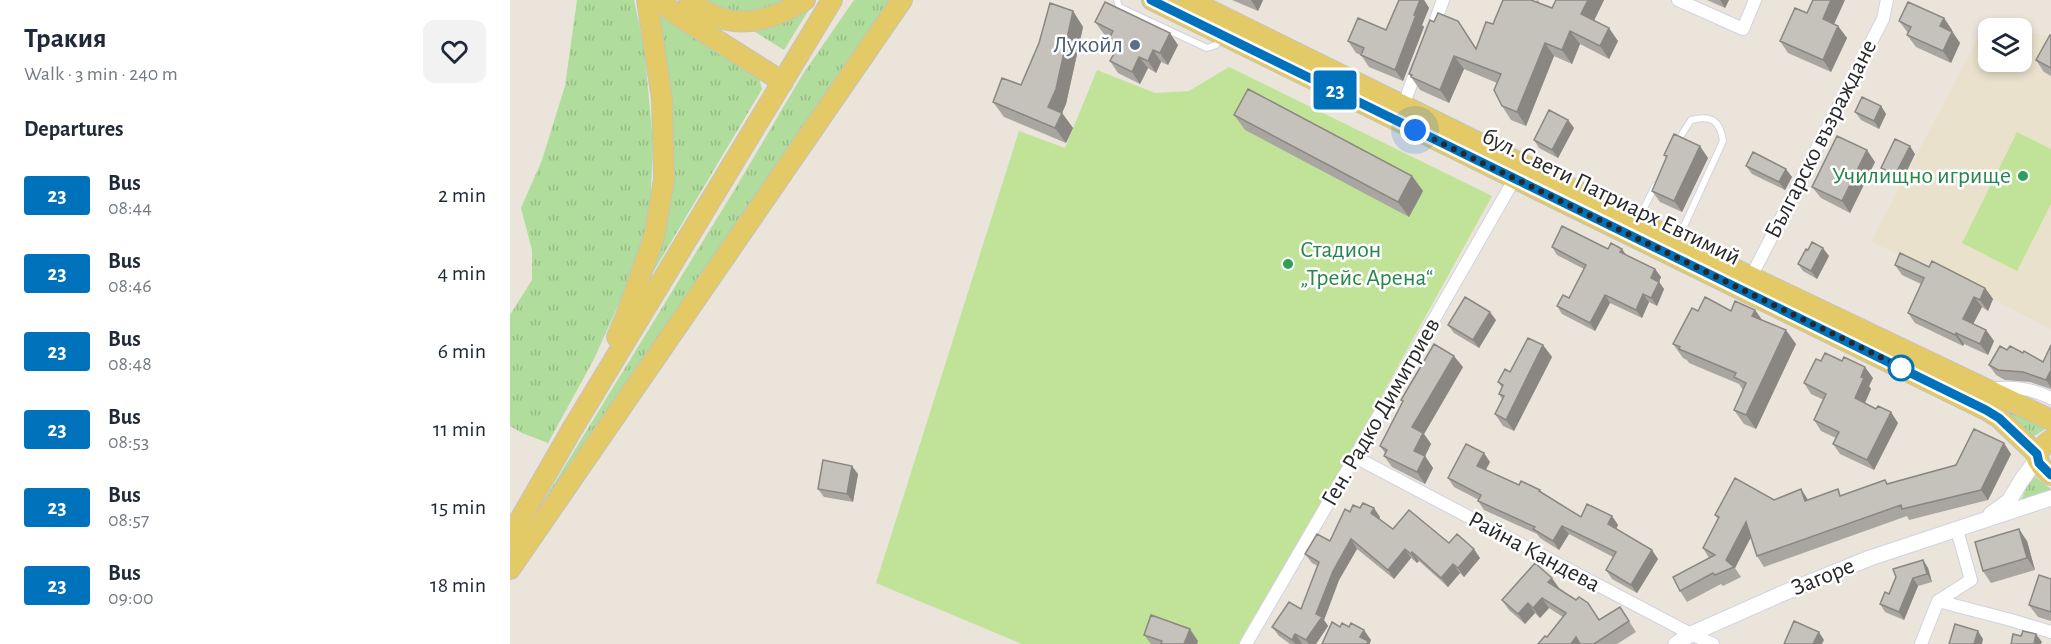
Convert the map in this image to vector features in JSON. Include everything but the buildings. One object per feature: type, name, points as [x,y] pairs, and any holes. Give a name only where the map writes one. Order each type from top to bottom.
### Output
[{"type":"main road","points":[[572,431],[626,316],[654,237],[660,203],[664,180],[662,99],[647,0]]},
{"type":"main road","points":[[659,0],[676,15],[783,82]]},
{"type":"main road","points":[[689,0],[719,19],[746,22],[773,17],[805,0]]},
{"type":"main road","points":[[510,537],[832,0]]},
{"type":"main road","points":[[510,569],[902,0]]},
{"type":"main road","name":"бул. Свети Патриарх Евтимий","points":[[1152,0],[1226,27],[1400,113],[1637,221],[2051,420]]},
{"type":"main road","name":"бул. Свети Патриарх Евтимий","points":[[1189,0],[1226,27]]},
{"type":"main road","name":"бул. Свети Патриарх Евтимий","points":[[1400,113],[1515,178],[1986,410],[2042,451],[2042,467],[2051,475]]},
{"type":"street","points":[[1400,113],[1443,0]]},
{"type":"street","points":[[1678,0],[1743,29],[1752,5]]},
{"type":"street","name":"Българско възраждане","points":[[1751,277],[1883,19],[1887,0]]},
{"type":"street","name":"Ген. Радко Димитриев","points":[[1246,644],[1515,178]]},
{"type":"street","points":[[1987,389],[2011,386],[2035,390],[2051,398]]},
{"type":"street","name":"Загоре","points":[[1976,525],[2009,501],[2042,451]]},
{"type":"street","name":"Райна Кандева","points":[[1355,458],[1713,644]]},
{"type":"street","name":"Загоре","points":[[1676,644],[1691,634],[1781,594],[1870,558],[1976,525],[2051,498]]},
{"type":"street","points":[[1921,644],[1938,601],[1971,580],[1957,530]]},
{"type":"street","points":[[1938,601],[2051,632]]},
{"type":"lane","points":[[1117,0],[1119,7],[1207,48],[1216,45],[1226,27]]},
{"type":"lane","points":[[1673,151],[1683,130],[1691,120],[1703,117],[1714,121],[1721,128],[1723,141],[1678,241]]},
{"type":"lane","points":[[1637,221],[1658,181]]},
{"type":"shaded area","points":[[2032,32],[2051,37],[2051,329],[1939,272],[1871,242],[1978,38],[1978,72],[2032,72]]},
{"type":"green space","points":[[577,0],[634,0],[644,46],[653,143],[650,214],[630,279],[594,359],[548,443],[510,426],[510,315],[532,280],[532,250],[521,208],[542,160],[565,86]]},
{"type":"green space","points":[[701,0],[788,0],[765,10],[744,14],[724,11]]},
{"type":"green space","points":[[815,0],[784,50],[749,28]]},
{"type":"green space","points":[[854,0],[892,0],[528,526],[803,74]]},
{"type":"green space","points":[[658,12],[679,28],[759,78],[762,89],[652,274],[666,229],[673,150],[669,73]]},
{"type":"green space","points":[[1229,67],[1492,196],[1366,424],[1240,644],[1022,644],[876,583],[1019,131],[1065,148],[1097,70],[1155,93],[1189,91]]},
{"type":"green space","name":"Училищно игрище","points":[[2017,132],[2051,149],[2051,204],[2017,271],[1962,243]]},
{"type":"green space","points":[[1994,404],[2043,426],[2044,430],[2032,437]]},
{"type":"green space","points":[[2034,476],[2051,489],[2050,492],[2021,500],[2031,478]]},
{"type":"bus line","name":"23","points":[[1151,0],[1986,410],[1999,418],[2037,454],[2039,463],[2051,475]]},
{"type":"place","name":"Лукойл","points":[[1135,45]]},
{"type":"place","name":"Училищно игрище","points":[[2023,176]]},
{"type":"place","name":"Стадион „Трейс Арена“","points":[[1288,264]]},
{"type":"route","points":[[1415,130],[1907,370],[1901,368]]}]
